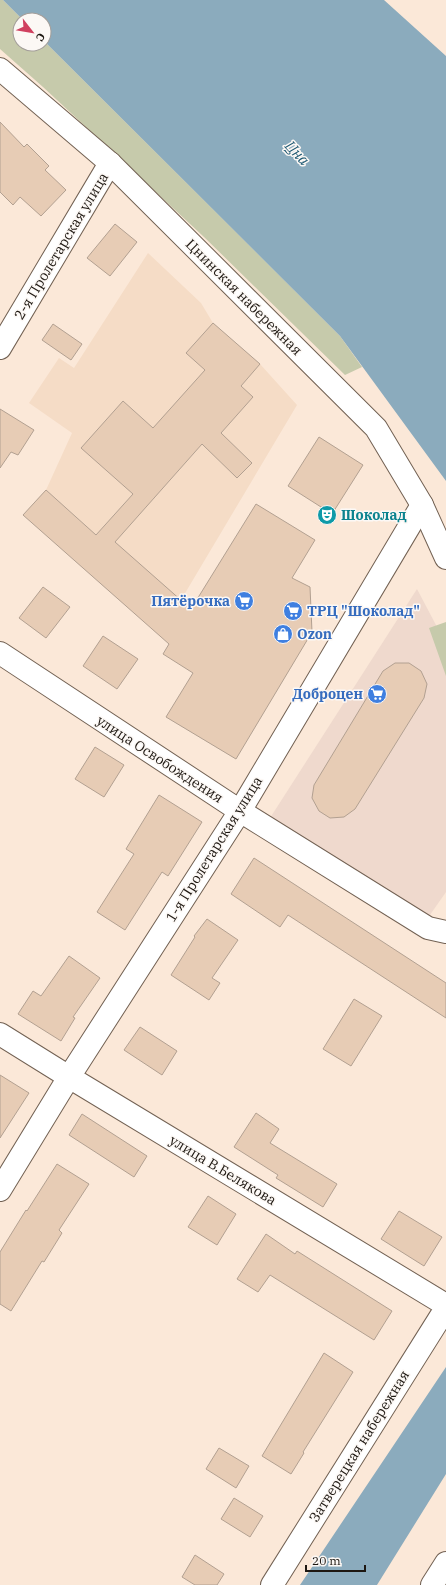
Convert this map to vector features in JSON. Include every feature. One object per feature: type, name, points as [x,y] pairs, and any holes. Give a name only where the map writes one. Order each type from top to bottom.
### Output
[{"type":"street","name":"Цнинская набережная","points":[[0,68],[110,163],[376,428],[422,505],[446,558]]},
{"type":"street","name":"2-я Пролетарская улица","points":[[0,348],[110,163]]},
{"type":"street","name":"1-я Пролетарская улица","points":[[0,1190],[69,1077],[240,811],[422,505]]},
{"type":"street","name":"улица Освобождения","points":[[0,653],[240,811],[428,928],[446,932]]},
{"type":"street","name":"улица В.Белякова","points":[[0,1034],[446,1306]]},
{"type":"street","name":"Затверецкая набережная","points":[[272,1585],[446,1306]]},
{"type":"street","points":[[432,1585],[446,1563]]},
{"type":"shaded area","points":[[148,253],[201,303],[213,323],[260,364],[297,405],[181,600],[23,515],[46,490],[72,433],[29,403],[59,358],[74,368]]},
{"type":"shaded area","points":[[417,589],[446,644],[446,892],[425,922],[270,818]]},
{"type":"green space","points":[[0,0],[3,0],[15,12],[12,12],[12,52],[52,52],[52,49],[340,336],[362,367],[345,375],[204,237],[0,49]]},
{"type":"green space","points":[[446,622],[446,676],[429,628]]},
{"type":"water","name":"Цна","points":[[3,0],[384,0],[446,56],[446,481],[340,336],[52,49],[52,12],[15,12]]},
{"type":"water","points":[[446,1367],[446,1474],[377,1585],[300,1585]]},
{"type":"building","points":[[0,122],[24,147],[27,144],[49,166],[45,170],[66,190],[41,216],[20,197],[13,205],[0,192]]},
{"type":"building","points":[[115,224],[137,242],[110,276],[87,258]]},
{"type":"building","points":[[213,323],[260,364],[241,386],[253,397],[221,433],[252,463],[237,478],[202,444],[115,542],[191,609],[256,504],[315,540],[292,578],[310,587],[312,632],[236,759],[166,717],[193,673],[163,654],[169,644],[23,515],[46,490],[96,535],[133,494],[81,448],[123,401],[153,428],[205,370],[186,353]]},
{"type":"building","points":[[53,324],[82,344],[71,360],[42,340]]},
{"type":"building","points":[[0,409],[34,430],[18,455],[11,452],[0,468]]},
{"type":"building","points":[[319,437],[363,465],[332,514],[288,486]]},
{"type":"building","points":[[43,587],[70,607],[46,638],[19,618]]},
{"type":"building","points":[[103,636],[138,659],[117,689],[83,666]]},
{"type":"building","points":[[395,663],[409,663],[421,671],[427,684],[424,698],[355,809],[344,817],[330,818],[319,811],[312,798],[314,785],[383,671]]},
{"type":"building","points":[[95,747],[124,765],[104,797],[75,779]]},
{"type":"building","points":[[159,795],[202,822],[168,876],[162,872],[125,930],[97,912],[134,854],[126,849]]},
{"type":"building","points":[[254,858],[446,983],[446,1018],[288,915],[280,927],[231,894]]},
{"type":"building","points":[[207,919],[238,940],[212,978],[220,983],[209,1000],[171,975],[195,937],[194,936]]},
{"type":"building","points":[[69,956],[100,978],[73,1017],[75,1018],[61,1041],[18,1014],[33,991],[41,996]]},
{"type":"building","points":[[354,999],[382,1016],[351,1066],[323,1049]]},
{"type":"building","points":[[140,1027],[177,1051],[162,1075],[124,1050]]},
{"type":"building","points":[[0,1075],[29,1093],[0,1138]]},
{"type":"building","points":[[256,1113],[279,1129],[270,1143],[337,1184],[323,1207],[276,1178],[278,1175],[234,1147]]},
{"type":"building","points":[[82,1114],[147,1156],[134,1177],[69,1135]]},
{"type":"building","points":[[57,1164],[89,1184],[59,1230],[62,1233],[44,1262],[42,1261],[11,1311],[0,1304],[0,1252]]},
{"type":"building","points":[[208,1196],[236,1214],[217,1245],[188,1227]]},
{"type":"building","points":[[399,1211],[442,1237],[424,1266],[381,1239]]},
{"type":"building","points":[[266,1234],[295,1254],[297,1251],[392,1311],[374,1340],[270,1275],[258,1292],[237,1279]]},
{"type":"building","points":[[324,1353],[353,1372],[291,1474],[262,1456]]},
{"type":"building","points":[[219,1448],[249,1466],[236,1488],[206,1469]]},
{"type":"building","points":[[234,1498],[263,1516],[250,1537],[221,1519]]},
{"type":"building","points":[[195,1555],[224,1574],[217,1585],[195,1585],[182,1577]]},
{"type":"place","name":"Шоколад","points":[[327,515]]},
{"type":"place","name":"Пятёрочка","points":[[244,601]]},
{"type":"place","name":"ТРЦ \"Шоколад\"","points":[[293,611]]},
{"type":"place","name":"Ozon","points":[[283,634]]},
{"type":"place","name":"Доброцен","points":[[377,694]]}]
